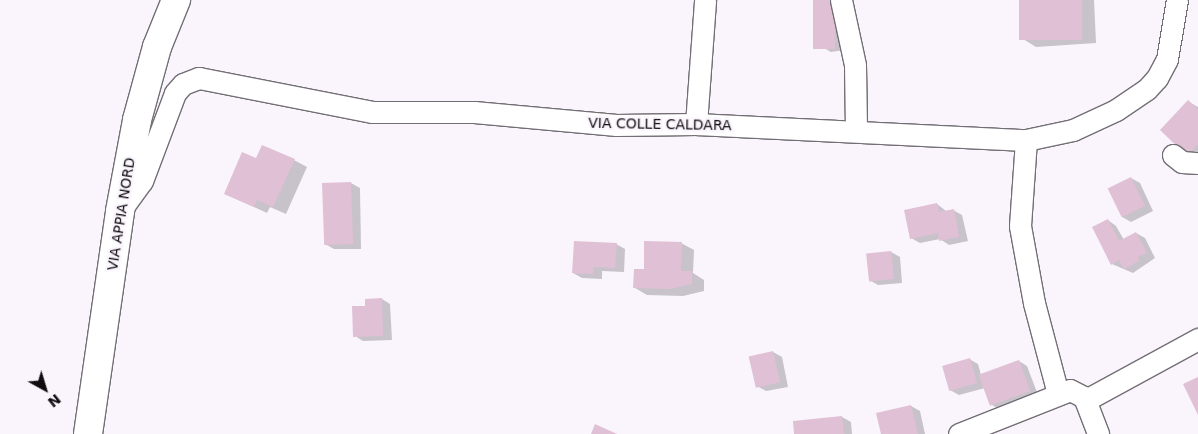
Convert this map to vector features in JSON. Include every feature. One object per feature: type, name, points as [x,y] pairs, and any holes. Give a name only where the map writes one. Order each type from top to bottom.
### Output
[{"type":"main road","name":"VIA APPIA NORD","points":[[88,434],[120,211],[144,90],[176,0]]},
{"type":"street","points":[[696,124],[705,0]]},
{"type":"street","points":[[842,0],[855,65],[856,130]]},
{"type":"street","name":"VIA COLLE CALDARA","points":[[120,211],[142,181],[175,92],[183,84],[199,78],[372,112],[474,112],[616,125],[696,124],[856,130],[1026,140],[1073,130],[1116,110],[1147,89],[1157,78],[1167,59],[1177,0]]},
{"type":"street","points":[[1026,140],[1020,199],[1021,232],[1034,303],[1058,394]]},
{"type":"street","points":[[1173,155],[1182,162],[1198,163]]},
{"type":"street","points":[[1086,400],[1198,339]]},
{"type":"street","points":[[959,434],[1058,394],[1076,391],[1086,400],[1098,434]]},
{"type":"building","points":[[813,0],[835,0],[835,49],[813,49]]},
{"type":"building","points":[[1019,0],[1082,0],[1082,40],[1019,40]]},
{"type":"building","points":[[1188,100],[1198,109],[1198,144],[1187,156],[1160,130]]},
{"type":"building","points":[[262,145],[295,159],[273,207],[257,200],[254,207],[224,194],[242,152],[256,158]]},
{"type":"building","points":[[1131,177],[1145,206],[1122,217],[1108,188]]},
{"type":"building","points":[[351,182],[353,244],[324,245],[322,183]]},
{"type":"building","points":[[937,203],[939,212],[954,209],[959,237],[939,241],[938,233],[910,239],[904,210]]},
{"type":"building","points":[[1108,219],[1119,241],[1136,232],[1147,253],[1138,257],[1139,261],[1124,269],[1119,260],[1111,265],[1092,227]]},
{"type":"building","points":[[574,241],[617,243],[615,268],[594,267],[593,274],[572,273]]},
{"type":"building","points":[[644,241],[682,242],[681,271],[692,271],[692,284],[670,289],[633,288],[634,269],[644,269]]},
{"type":"building","points":[[891,251],[894,279],[869,281],[866,254]]},
{"type":"building","points":[[382,298],[383,336],[353,337],[352,306],[365,306],[365,299]]},
{"type":"building","points":[[773,351],[780,382],[756,388],[749,357]]},
{"type":"building","points":[[970,358],[977,383],[949,391],[942,366]]},
{"type":"building","points":[[1019,360],[1030,391],[990,406],[979,375]]},
{"type":"building","points":[[1198,377],[1198,415],[1183,384]]},
{"type":"building","points":[[911,405],[918,434],[881,434],[876,413]]},
{"type":"building","points":[[842,416],[844,434],[794,434],[793,421]]},
{"type":"building","points":[[595,424],[617,434],[591,434]]}]
